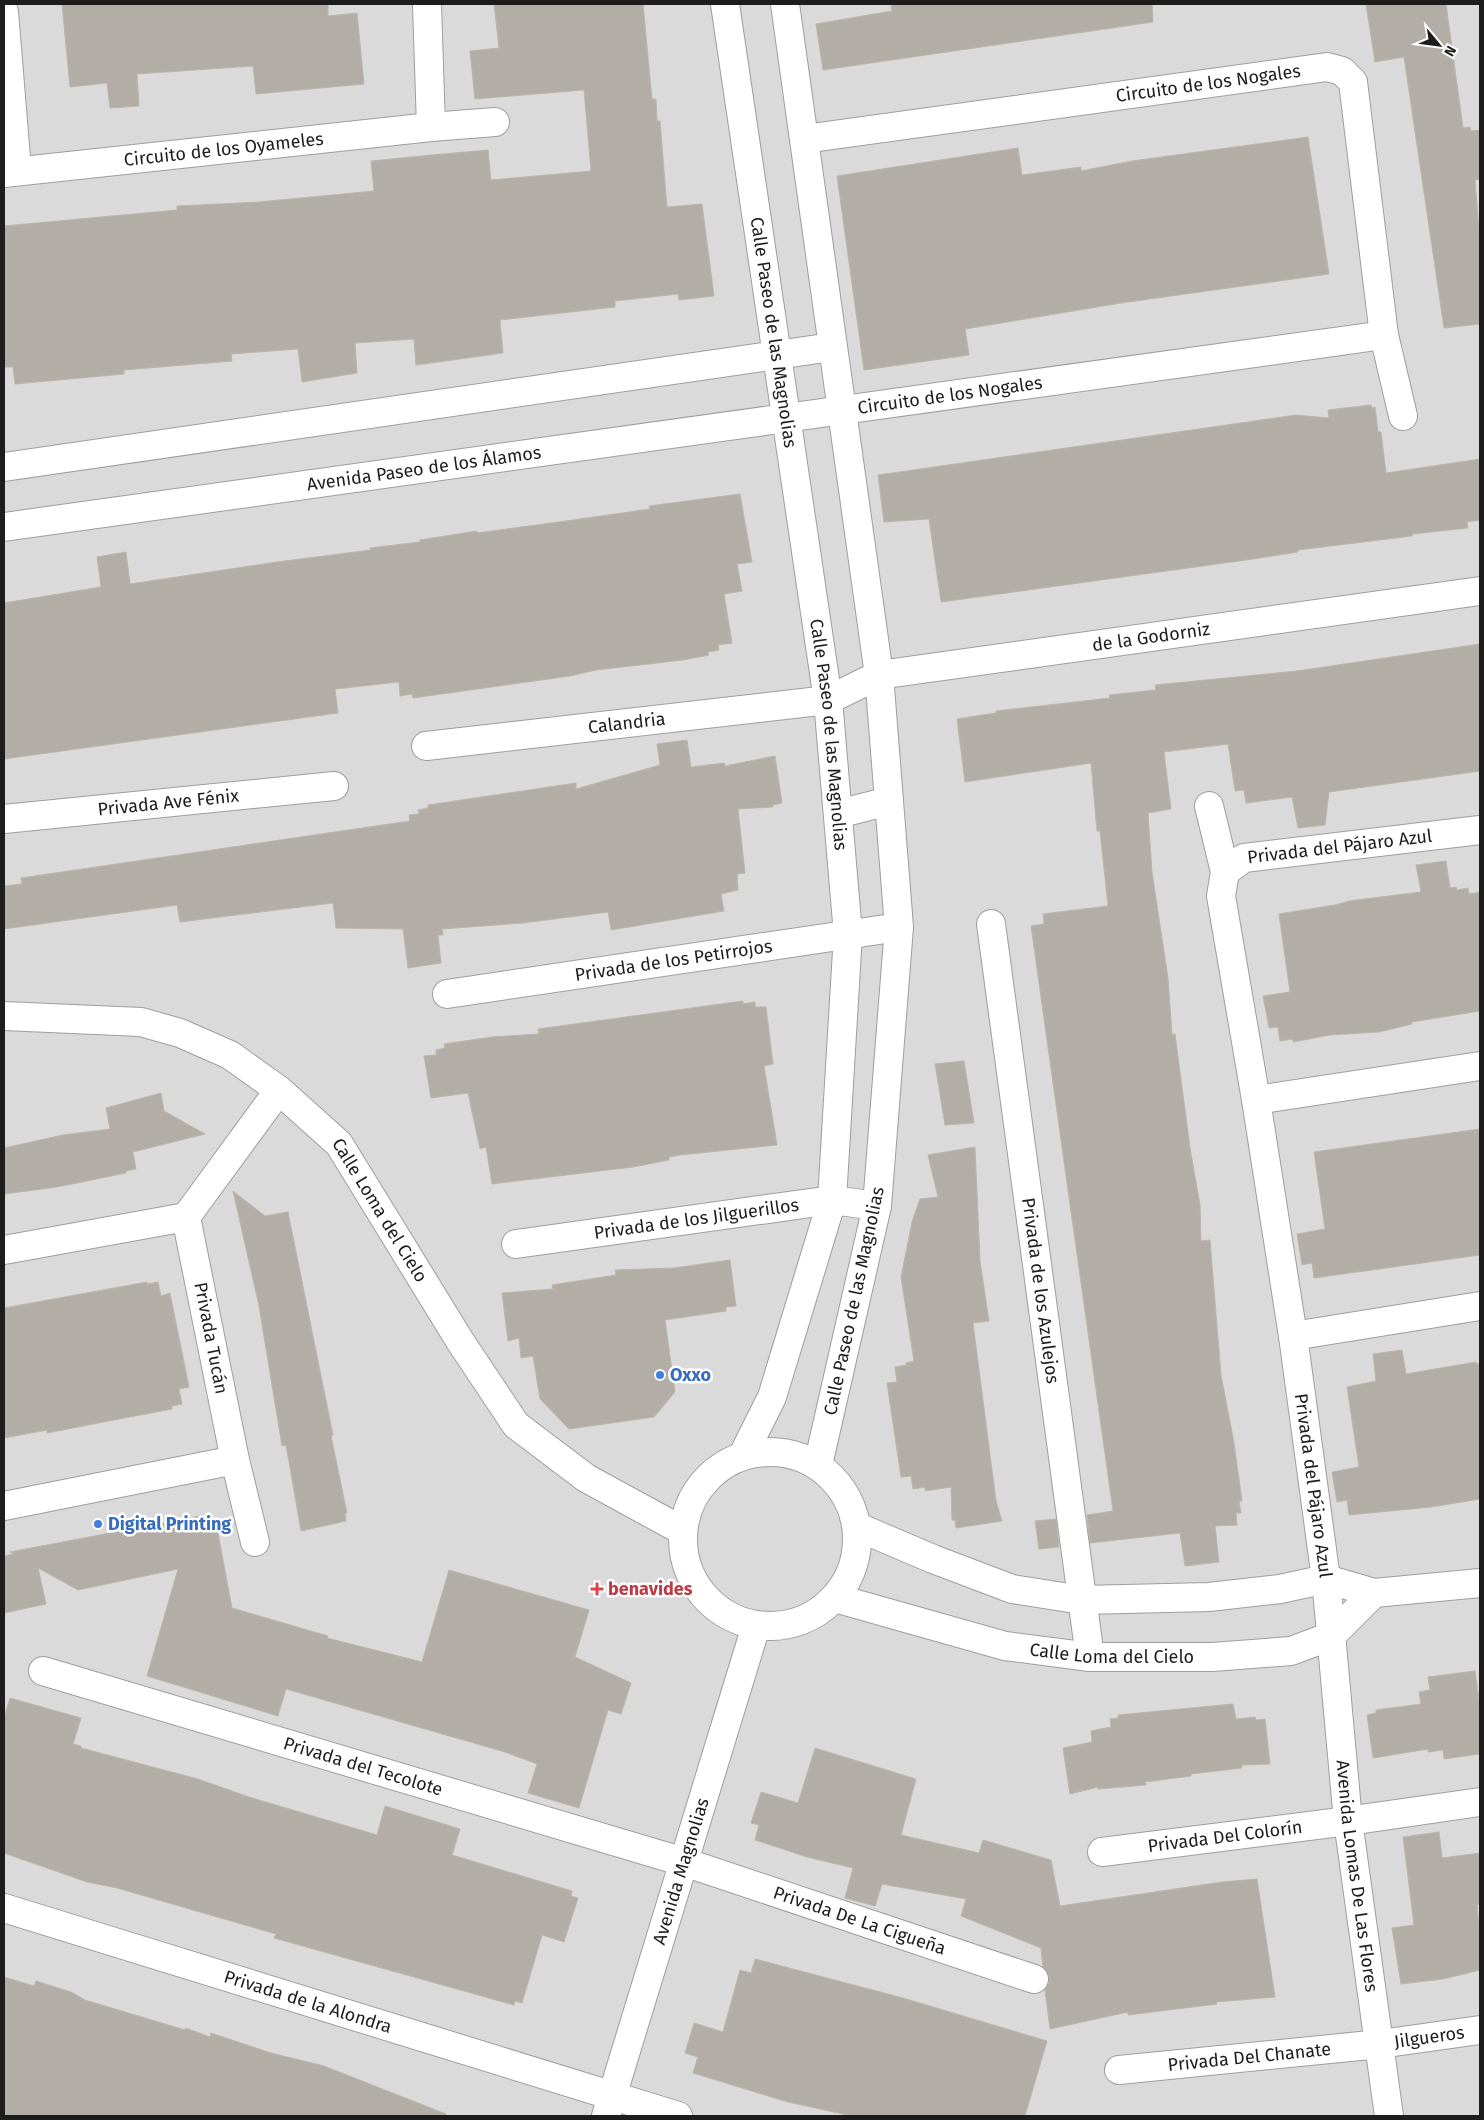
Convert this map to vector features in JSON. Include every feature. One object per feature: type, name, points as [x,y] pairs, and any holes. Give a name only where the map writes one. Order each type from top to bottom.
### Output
[{"type":"street","points":[[427,4],[430,126]]},
{"type":"street","name":"Calle Paseo de las Magnolias","points":[[725,4],[828,700],[848,934],[832,1200],[772,1398],[743,1455]]},
{"type":"street","name":"Calle Paseo de las Magnolias","points":[[785,4],[879,675],[899,927],[877,1206],[818,1465]]},
{"type":"street","name":"Circuito de los Oyameles","points":[[4,12],[10,171],[430,126],[496,122]]},
{"type":"street","name":"Circuito de los Nogales","points":[[804,139],[1327,67],[1342,72],[1353,82],[1384,335],[1403,416]]},
{"type":"street","name":"Circuito de los Nogales","points":[[843,410],[1384,335]]},
{"type":"street","points":[[4,467],[832,347]]},
{"type":"street","name":"Avenida Paseo de los Álamos","points":[[4,527],[843,410]]},
{"type":"street","name":"de la Godorniz","points":[[828,700],[879,675],[1480,592]]},
{"type":"street","name":"Calandria","points":[[426,746],[828,700]]},
{"type":"street","name":"Privada Ave Fénix","points":[[4,819],[334,786]]},
{"type":"street","points":[[838,814],[889,801]]},
{"type":"street","points":[[1209,806],[1225,872]]},
{"type":"street","name":"Privada del Pájaro Azul","points":[[1331,1636],[1326,1579],[1293,1336],[1256,1100],[1221,896],[1225,872],[1244,858],[1480,830]]},
{"type":"street","name":"Privada de los Azulejos","points":[[991,924],[1090,1656]]},
{"type":"street","name":"Privada de los Petirrojos","points":[[447,994],[899,927]]},
{"type":"street","name":"Calle Loma del Cielo","points":[[4,1016],[141,1022],[180,1033],[230,1055],[278,1090],[339,1144],[460,1341],[516,1425],[586,1478],[683,1531]]},
{"type":"street","points":[[1256,1100],[1480,1066]]},
{"type":"street","points":[[4,1250],[186,1217],[278,1090]]},
{"type":"street","name":"Privada de los Jilguerillos","points":[[516,1244],[832,1200],[877,1206]]},
{"type":"street","name":"Privada Tucán","points":[[186,1217],[235,1460],[255,1542]]},
{"type":"street","points":[[1293,1336],[1480,1306]]},
{"type":"street","points":[[768,1451],[794,1454],[818,1465],[837,1481],[850,1503],[858,1527],[857,1553],[852,1569],[836,1598],[813,1616],[785,1625],[756,1626],[732,1618],[710,1603],[694,1582],[684,1558],[683,1531],[692,1498],[713,1472],[743,1455],[768,1451]]},
{"type":"street","points":[[4,1506],[235,1460]]},
{"type":"street","points":[[858,1527],[1012,1589],[1082,1600],[1208,1597],[1280,1589],[1326,1579],[1374,1593],[1480,1583]]},
{"type":"street","name":"Calle Loma del Cielo","points":[[836,1598],[1005,1646],[1090,1656],[1212,1657],[1291,1651],[1331,1636],[1374,1593]]},
{"type":"street","name":"Avenida Magnolias","points":[[609,2106],[756,1626]]},
{"type":"street","name":"Avenida Lomas De Las Flores","points":[[1331,1636],[1348,1821],[1389,2116]]},
{"type":"street","name":"Privada del Tecolote","points":[[43,1671],[684,1862]]},
{"type":"street","name":"Privada Del Colorín","points":[[1102,1852],[1348,1821],[1480,1802]]},
{"type":"street","name":"Privada De La Cigueña","points":[[684,1862],[1034,1979]]},
{"type":"street","name":"Privada de la Alondra","points":[[4,1908],[609,2106],[678,2116]]},
{"type":"street","name":"Jilgueros","points":[[1380,2044],[1480,2030]]},
{"type":"street","name":"Privada Del Chanate","points":[[1119,2070],[1380,2044]]},
{"type":"shaded area","points":[[4,4],[1480,4],[1480,2116],[4,2116]]},
{"type":"building","points":[[62,4],[328,4],[328,16],[357,13],[364,84],[256,94],[253,66],[137,74],[139,106],[110,108],[107,83],[70,87]]},
{"type":"building","points":[[494,4],[643,4],[652,99],[656,99],[657,121],[660,121],[667,207],[702,204],[714,296],[679,300],[678,294],[615,301],[615,307],[500,320],[503,353],[416,365],[414,339],[355,343],[357,373],[302,382],[298,349],[231,354],[232,361],[124,370],[124,374],[15,384],[13,367],[4,367],[4,226],[177,210],[177,206],[259,202],[374,191],[371,161],[432,155],[488,150],[491,180],[591,171],[584,90],[475,99],[470,51],[499,48]]},
{"type":"building","points":[[891,4],[1152,4],[1153,22],[823,70],[816,24],[892,11]]},
{"type":"building","points":[[1366,4],[1446,4],[1463,128],[1470,127],[1471,131],[1480,130],[1480,179],[1475,180],[1480,243],[1480,324],[1444,328],[1404,57],[1375,62]]},
{"type":"building","points":[[1308,137],[1329,274],[1121,303],[965,329],[969,355],[864,370],[837,176],[1018,148],[1022,175],[1081,167],[1081,171],[1132,161]]},
{"type":"building","points":[[1371,405],[1372,408],[1375,407],[1378,432],[1381,432],[1386,473],[1480,459],[1480,520],[1467,522],[1468,528],[1298,550],[1298,552],[1246,560],[941,602],[929,519],[884,522],[878,475],[1296,415],[1329,418],[1328,410]]},
{"type":"building","points":[[740,494],[752,562],[737,564],[742,591],[724,594],[732,643],[718,645],[719,650],[708,652],[709,655],[413,698],[412,694],[400,696],[399,682],[335,689],[338,713],[4,759],[4,603],[101,587],[97,557],[126,552],[130,584],[371,550],[370,548],[420,542],[420,540],[477,531],[477,533],[566,521],[650,509],[649,506]]},
{"type":"building","points":[[1480,644],[1480,771],[1329,792],[1325,825],[1298,828],[1292,797],[1246,803],[1244,790],[1235,791],[1228,744],[1164,752],[1171,809],[1148,813],[1152,872],[1168,978],[1172,1035],[1175,1034],[1190,1148],[1200,1205],[1201,1241],[1210,1240],[1221,1375],[1234,1443],[1242,1501],[1239,1501],[1241,1513],[1236,1513],[1237,1525],[1215,1526],[1219,1562],[1185,1566],[1180,1533],[1090,1543],[1087,1515],[1113,1511],[1031,926],[1044,924],[1043,914],[1108,906],[1100,831],[1097,831],[1091,763],[965,782],[957,719],[996,713],[996,711],[1110,698],[1109,695],[1156,690],[1155,685],[1297,671]]},
{"type":"building","points":[[687,740],[691,767],[724,763],[725,766],[775,756],[782,803],[773,805],[773,807],[738,809],[745,873],[737,874],[738,890],[721,894],[724,911],[611,930],[608,912],[523,923],[442,929],[443,935],[438,935],[441,963],[408,968],[403,929],[336,928],[333,903],[180,922],[177,905],[4,929],[4,886],[22,884],[21,878],[410,821],[409,815],[419,814],[418,810],[428,808],[428,805],[576,783],[576,789],[660,765],[657,744]]},
{"type":"building","points":[[1446,861],[1450,888],[1456,887],[1457,890],[1468,888],[1469,894],[1480,892],[1480,1011],[1412,1022],[1412,1024],[1379,1032],[1330,1035],[1293,1042],[1293,1039],[1280,1041],[1278,1027],[1269,1028],[1263,996],[1290,992],[1279,914],[1349,901],[1421,892],[1416,865]]},
{"type":"building","points":[[743,1001],[743,1004],[755,1002],[755,1007],[766,1007],[773,1064],[764,1066],[777,1145],[680,1155],[669,1157],[669,1160],[633,1167],[492,1184],[486,1147],[480,1149],[468,1093],[431,1098],[424,1056],[436,1055],[436,1050],[445,1048],[444,1044],[492,1037],[539,1034],[538,1029]]},
{"type":"building","points":[[964,1061],[974,1123],[945,1125],[935,1064]]},
{"type":"building","points":[[161,1093],[164,1111],[205,1134],[133,1152],[136,1169],[126,1171],[126,1173],[57,1187],[4,1194],[4,1148],[63,1135],[110,1129],[106,1108]]},
{"type":"building","points":[[1480,1129],[1480,1255],[1314,1278],[1312,1263],[1302,1265],[1297,1234],[1325,1229],[1314,1152]]},
{"type":"building","points":[[975,1147],[980,1261],[989,1321],[973,1323],[996,1501],[1002,1521],[956,1528],[955,1520],[952,1520],[951,1487],[925,1491],[925,1487],[913,1489],[911,1476],[901,1477],[887,1383],[897,1382],[895,1367],[907,1365],[906,1363],[914,1361],[901,1277],[912,1222],[920,1199],[938,1197],[928,1155]]},
{"type":"building","points":[[233,1191],[265,1216],[288,1212],[333,1435],[331,1436],[347,1513],[345,1513],[346,1521],[301,1531],[286,1445],[282,1446],[259,1306]]},
{"type":"building","points":[[730,1260],[736,1306],[726,1307],[726,1311],[665,1320],[675,1392],[654,1417],[569,1429],[540,1399],[533,1356],[521,1358],[519,1338],[508,1341],[502,1293],[553,1289],[552,1285],[616,1275],[615,1270],[674,1268]]},
{"type":"building","points":[[147,1282],[147,1284],[158,1282],[161,1296],[170,1293],[189,1387],[179,1389],[182,1404],[172,1406],[172,1409],[47,1433],[47,1430],[4,1438],[4,1308]]},
{"type":"building","points":[[1402,1350],[1406,1374],[1476,1362],[1476,1364],[1480,1363],[1480,1499],[1431,1507],[1349,1515],[1347,1500],[1337,1502],[1332,1472],[1359,1467],[1347,1387],[1376,1381],[1373,1354]]},
{"type":"building","points":[[205,1515],[209,1529],[217,1528],[232,1608],[328,1636],[327,1638],[422,1662],[449,1570],[589,1610],[575,1657],[631,1683],[621,1714],[608,1710],[579,1808],[528,1793],[537,1764],[505,1752],[286,1689],[278,1716],[147,1676],[178,1569],[78,1590],[38,1568],[46,1604],[4,1613],[4,1556],[14,1554],[10,1552]]},
{"type":"building","points":[[1056,1519],[1059,1547],[1039,1549],[1035,1521]]},
{"type":"building","points":[[1475,1671],[1480,1707],[1480,1754],[1444,1759],[1443,1750],[1428,1752],[1428,1749],[1373,1758],[1367,1715],[1376,1713],[1376,1710],[1421,1704],[1419,1692],[1430,1690],[1428,1677]]},
{"type":"building","points":[[10,1698],[81,1718],[73,1744],[81,1746],[81,1748],[198,1779],[249,1797],[377,1835],[385,1806],[460,1829],[452,1855],[572,1891],[571,1896],[578,1898],[564,1942],[542,1935],[522,2003],[515,2001],[514,2005],[274,1938],[276,1934],[117,1888],[87,1882],[4,1853],[4,1718]]},
{"type":"building","points":[[1233,1704],[1236,1719],[1255,1717],[1256,1720],[1265,1719],[1270,1764],[1242,1765],[1242,1768],[1145,1782],[1146,1785],[1098,1789],[1098,1787],[1070,1794],[1063,1748],[1092,1742],[1091,1731],[1111,1727],[1110,1719],[1118,1718],[1118,1715]]},
{"type":"building","points":[[815,1748],[916,1779],[901,1835],[979,1853],[983,1840],[1051,1860],[1060,1906],[1222,1882],[1257,1879],[1275,1997],[1216,2002],[1217,2004],[1128,2015],[1128,2012],[1050,2029],[1045,1990],[1049,1983],[1049,1976],[1043,1967],[1041,1948],[961,1916],[966,1899],[882,1884],[875,1906],[845,1898],[853,1868],[807,1857],[755,1840],[759,1825],[751,1823],[761,1792],[798,1803]]},
{"type":"building","points":[[1439,1832],[1442,1858],[1480,1853],[1480,1904],[1477,1905],[1480,1936],[1480,1970],[1443,1979],[1401,1984],[1392,1928],[1414,1925],[1403,1837]]},
{"type":"building","points":[[755,1959],[903,1998],[1047,2041],[1025,2116],[852,2116],[788,2102],[693,2073],[698,2057],[685,2053],[694,2023],[723,2032],[740,1970],[751,1973]]},
{"type":"building","points":[[4,1977],[34,1986],[36,1981],[71,1992],[85,2000],[185,2030],[186,2028],[210,2037],[211,2033],[271,2053],[324,2066],[446,2114],[445,2116],[4,2116]]},
{"type":"place","name":"Oxxo","points":[[660,1375]]},
{"type":"place","name":"Digital Printing","points":[[98,1524]]},
{"type":"place","name":"benavides","points":[[597,1589]]}]
